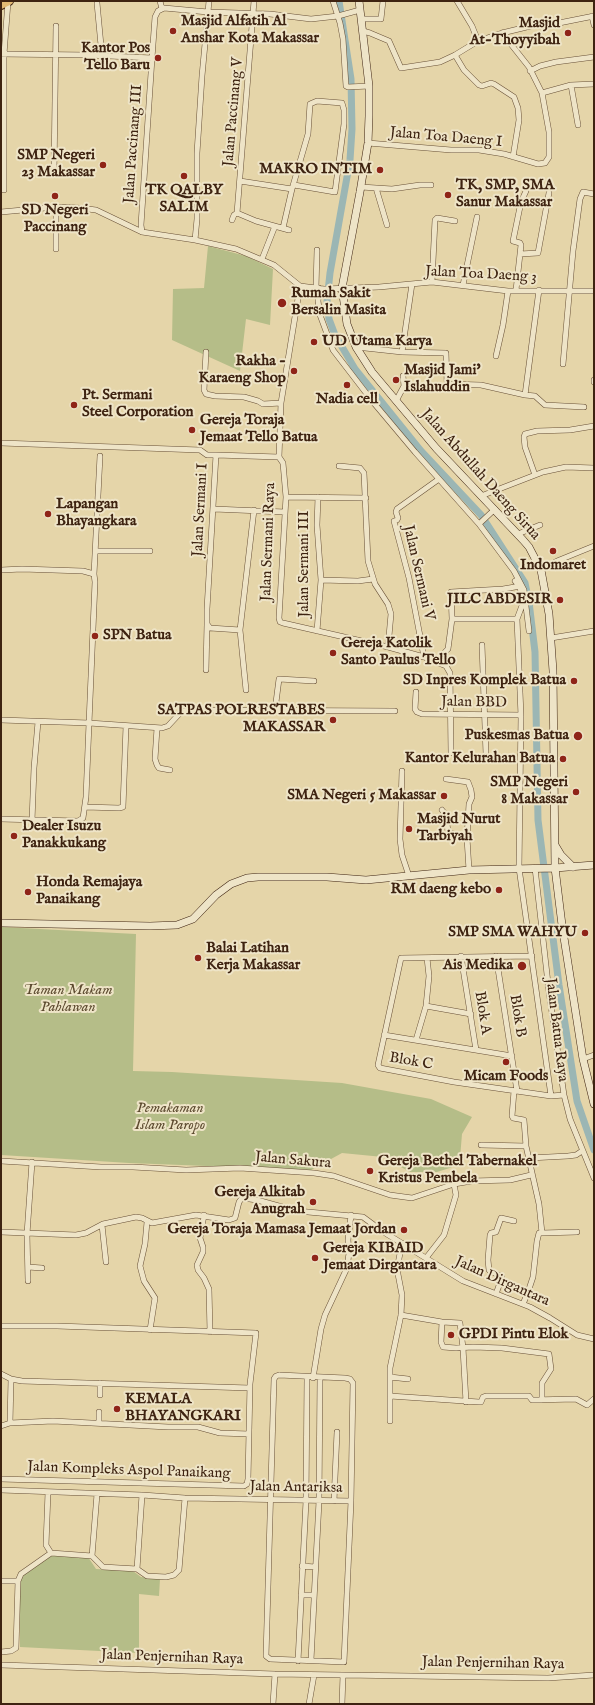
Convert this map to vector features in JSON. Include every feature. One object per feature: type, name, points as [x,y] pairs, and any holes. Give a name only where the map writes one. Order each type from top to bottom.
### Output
[{"type":"main road","name":"Jalan Abdullah Daeng Sirua","points":[[359,1],[357,10],[361,19],[363,31],[368,86],[368,142],[361,187],[340,288],[347,324],[356,347],[372,372],[436,448],[494,511],[518,534],[529,547],[541,570],[549,614],[551,638],[554,722],[553,868],[583,1059],[591,1079],[594,1104]]},
{"type":"main road","points":[[554,843],[561,855],[573,867]]},
{"type":"main road","points":[[1,923],[150,926],[177,925],[193,919],[216,894],[224,888],[248,878],[327,877],[366,880],[469,870],[553,868],[594,865]]},
{"type":"street","points":[[160,1],[162,9],[254,13],[311,19],[339,15],[357,10]]},
{"type":"street","points":[[196,240],[202,76],[209,1]]},
{"type":"street","name":"Jalan Paccinang V","points":[[238,213],[254,1]]},
{"type":"street","points":[[333,1],[339,15],[343,39],[346,86],[368,86]]},
{"type":"street","points":[[361,19],[381,19],[383,1]]},
{"type":"street","points":[[456,1],[472,26],[478,41]]},
{"type":"street","points":[[4,190],[3,54],[5,3]]},
{"type":"street","points":[[98,3],[102,56]]},
{"type":"street","name":"Jalan Paccinang III","points":[[142,232],[141,225],[155,17],[156,12],[162,9]]},
{"type":"street","points":[[363,31],[389,41],[400,68],[440,62],[455,56],[478,41],[531,26],[544,26],[593,16],[594,25]]},
{"type":"street","points":[[54,173],[56,26]]},
{"type":"street","points":[[502,33],[508,44],[523,58],[542,92],[571,85],[594,84]]},
{"type":"street","points":[[3,54],[152,58]]},
{"type":"street","points":[[455,56],[464,70],[479,85],[494,84],[514,97],[518,108],[519,120],[513,157]]},
{"type":"street","points":[[530,71],[540,66],[556,62],[594,57]]},
{"type":"street","points":[[571,85],[578,124]]},
{"type":"street","name":"Jalan Toa Daeng I","points":[[368,142],[451,150],[480,150],[538,164],[545,163],[549,157],[549,132],[542,92]]},
{"type":"street","points":[[240,181],[293,187],[335,192],[344,124],[344,110],[342,103],[314,102],[310,104],[308,134],[293,187],[283,228]]},
{"type":"street","points":[[361,187],[392,189],[431,185]]},
{"type":"street","points":[[376,188],[387,225]]},
{"type":"street","points":[[516,290],[521,245],[520,243],[513,241],[521,202],[526,191]]},
{"type":"street","points":[[563,364],[580,199],[583,192],[594,193]]},
{"type":"street","points":[[520,254],[538,253],[549,193]]},
{"type":"street","points":[[56,206],[56,249]]},
{"type":"street","points":[[1,212],[56,206],[96,210],[142,232],[223,245],[262,259],[282,270],[300,286]]},
{"type":"street","points":[[232,220],[234,215],[238,213],[256,221],[289,230]]},
{"type":"street","points":[[463,285],[477,216]]},
{"type":"street","points":[[432,282],[435,220],[437,218],[455,222]]},
{"type":"street","points":[[262,259],[275,226]]},
{"type":"street","points":[[317,250],[320,288],[318,301],[320,315],[333,350],[373,402],[439,479],[481,522],[514,571],[521,586],[528,630]]},
{"type":"street","name":"Jalan Toa Daeng 3","points":[[300,286],[340,288],[432,282],[508,291],[594,291]]},
{"type":"street","points":[[402,352],[412,284]]},
{"type":"street","name":"Jalan Sermani Raya","points":[[300,286],[281,403],[279,457],[283,463],[286,497],[280,622],[424,657],[442,664],[450,671],[451,715]]},
{"type":"street","points":[[525,395],[539,290]]},
{"type":"street","points":[[496,356],[503,325],[508,291]]},
{"type":"street","points":[[356,347],[402,352],[447,353],[447,384],[482,385],[534,396],[545,405],[584,407]]},
{"type":"street","points":[[206,352],[204,390],[206,394],[215,396],[244,397],[263,404],[281,403]]},
{"type":"street","points":[[396,401],[404,386],[403,376]]},
{"type":"street","points":[[535,475],[525,447],[524,437],[526,434],[536,431],[570,430],[594,426]]},
{"type":"street","points":[[1,443],[200,450],[207,455],[216,455]]},
{"type":"street","name":"Jalan Sermani I","points":[[206,670],[209,626],[207,609],[216,455],[279,457]]},
{"type":"street","points":[[1,819],[81,820],[83,818],[85,807],[89,723],[100,456]]},
{"type":"street","points":[[338,466],[362,469],[364,476],[368,556],[373,579],[388,604],[391,614],[388,648]]},
{"type":"street","points":[[481,496],[535,475],[566,467],[594,468]]},
{"type":"street","name":"Jalan Sermani V","points":[[424,657],[409,578],[394,521],[398,518],[397,509],[439,479]]},
{"type":"street","points":[[286,497],[366,498]]},
{"type":"street","name":"Jalan Sermani III","points":[[317,631],[321,580],[317,525],[318,497]]},
{"type":"street","points":[[214,509],[285,512]]},
{"type":"street","points":[[246,690],[240,630],[254,510]]},
{"type":"street","points":[[481,522],[494,511]]},
{"type":"street","points":[[518,534],[540,525]]},
{"type":"street","points":[[541,570],[556,561],[594,546]]},
{"type":"street","points":[[96,551],[150,551]]},
{"type":"street","points":[[1,570],[22,569],[83,571],[94,574]]},
{"type":"street","points":[[321,580],[350,582],[373,579]]},
{"type":"street","points":[[515,581],[521,586]]},
{"type":"street","points":[[442,664],[445,652],[448,649],[452,619],[451,592],[521,586]]},
{"type":"street","name":"Jalan Batua Raya","points":[[521,586],[523,603],[518,621],[521,715],[520,868],[551,1096],[564,1095]]},
{"type":"street","points":[[452,619],[518,621],[528,623]]},
{"type":"street","points":[[209,626],[240,630]]},
{"type":"street","points":[[551,638],[594,631]]},
{"type":"street","points":[[482,645],[486,715],[486,754]]},
{"type":"street","points":[[275,710],[279,679],[314,681]]},
{"type":"street","name":"Jalan BBD","points":[[416,692],[414,709],[417,712],[426,714],[521,715]]},
{"type":"street","points":[[1,720],[89,723],[157,728],[168,726],[178,714],[185,711],[395,711]]},
{"type":"street","points":[[451,715],[451,753]]},
{"type":"street","points":[[32,820],[38,722]]},
{"type":"street","points":[[85,807],[123,807],[126,726]]},
{"type":"street","points":[[157,728],[155,758],[157,765],[159,768],[170,770]]},
{"type":"street","points":[[402,771],[400,839],[402,855],[409,876]]},
{"type":"street","points":[[446,779],[468,782],[469,785],[472,797],[469,804],[467,838],[469,870]]},
{"type":"street","points":[[442,810],[446,815],[448,832],[467,838]]},
{"type":"street","points":[[536,868],[549,992],[564,1095],[570,1119],[594,1178]]},
{"type":"street","points":[[416,1040],[426,1006],[429,976],[427,958],[461,956],[532,956]]},
{"type":"street","name":"Blok A","points":[[461,956],[476,1050]]},
{"type":"street","name":"Blok B","points":[[496,956],[516,1091],[512,1116],[513,1118],[524,1120],[526,1146]]},
{"type":"street","name":"Blok C","points":[[427,958],[400,958],[378,1065],[380,1068],[551,1096]]},
{"type":"street","points":[[426,1006],[470,1014]]},
{"type":"street","name":"Blok B","points":[[384,1035],[512,1056]]},
{"type":"street","points":[[583,1059],[594,1055]]},
{"type":"street","points":[[481,1145],[526,1146],[531,1175],[539,1204],[542,1233]]},
{"type":"street","points":[[529,1158],[576,1155],[582,1151]]},
{"type":"street","name":"Jalan Sakura","points":[[1,1161],[101,1167],[133,1166],[186,1170],[240,1168],[314,1173],[334,1176],[390,1195],[412,1198],[454,1184],[510,1180],[531,1175]]},
{"type":"street","points":[[28,1281],[27,1234],[32,1162]]},
{"type":"street","points":[[426,1258],[444,1235],[456,1195],[454,1184]]},
{"type":"street","name":"Jalan Dirgantara","points":[[1,1232],[76,1235],[86,1233],[102,1225],[136,1217],[142,1218],[147,1222],[154,1223],[204,1215],[232,1220],[236,1216],[239,1202],[242,1198],[257,1200],[297,1211],[363,1217],[463,1281],[523,1304],[550,1318],[577,1335],[594,1339]]},
{"type":"street","points":[[1,1326],[57,1326],[210,1332],[209,1289],[198,1270],[197,1265],[203,1252],[200,1238],[204,1215]]},
{"type":"street","points":[[313,1378],[321,1329],[325,1315],[347,1268],[351,1215]]},
{"type":"street","points":[[496,1294],[502,1277],[489,1270],[488,1260],[490,1235],[491,1233],[496,1232],[500,1218],[514,1221]]},
{"type":"street","points":[[147,1222],[145,1244],[140,1266],[144,1281],[155,1298],[150,1330]]},
{"type":"street","points":[[102,1225],[106,1262]]},
{"type":"street","points":[[523,1304],[530,1286],[539,1233],[577,1232]]},
{"type":"street","points":[[390,1421],[391,1360],[401,1315],[402,1295],[397,1263],[402,1243]]},
{"type":"street","points":[[28,1267],[42,1268]]},
{"type":"street","points":[[401,1315],[442,1322],[460,1323],[466,1402]]},
{"type":"street","points":[[442,1322],[442,1346],[456,1348],[502,1348],[548,1354],[551,1369],[542,1383],[542,1400]]},
{"type":"street","name":"Jalan Kompleks Aspol Panaikang","points":[[1,1479],[244,1486],[247,1484],[250,1388],[256,1333],[210,1332]]},
{"type":"street","points":[[1,1374],[11,1379],[55,1383],[250,1388]]},
{"type":"street","points":[[276,1376],[307,1378],[345,1378],[353,1382],[346,1660],[344,1662],[270,1659],[266,1656],[265,1652],[274,1379],[276,1376]]},
{"type":"street","points":[[390,1377],[408,1379]]},
{"type":"street","points":[[298,1661],[306,1501],[307,1378]]},
{"type":"street","points":[[311,1660],[319,1501],[320,1378]]},
{"type":"street","points":[[10,1422],[11,1379]]},
{"type":"street","points":[[100,1383],[100,1395]]},
{"type":"street","points":[[390,1396],[466,1402],[481,1402],[482,1397],[486,1396],[529,1396],[532,1400],[576,1399],[587,1405],[594,1399]]},
{"type":"street","points":[[99,1412],[99,1423]]},
{"type":"street","points":[[1,1426],[10,1422],[53,1421],[198,1427],[220,1433],[249,1434]]},
{"type":"street","points":[[334,1501],[337,1432]]},
{"type":"street","name":"Jalan Antariksa","points":[[1,1490],[185,1498],[351,1501]]},
{"type":"street","points":[[48,1492],[46,1545],[51,1553]]},
{"type":"street","points":[[92,1556],[97,1494]]},
{"type":"street","points":[[137,1569],[142,1495]]},
{"type":"street","points":[[1,1652],[11,1651],[16,1648],[18,1581],[21,1574],[51,1553],[92,1556],[102,1567],[137,1569],[147,1576],[166,1577],[174,1575],[179,1570],[185,1498]]},
{"type":"street","points":[[302,1566],[315,1567]]},
{"type":"street","points":[[1,1581],[18,1581]]},
{"type":"street","points":[[301,1595],[314,1595]]},
{"type":"street","name":"Jalan Penjernihan Raya","points":[[1,1665],[314,1675],[548,1678],[594,1675]]},
{"type":"street","points":[[273,1704],[275,1674]]},
{"type":"street","points":[[309,1704],[314,1675]]},
{"type":"street","points":[[342,1704],[343,1675]]},
{"type":"green space","points":[[208,246],[246,256],[273,269],[270,325],[246,319],[240,371],[172,340],[173,289],[204,288]]},
{"type":"green space","name":"Pemakaman Islam Paropo","points":[[1,927],[136,934],[133,1071],[172,1072],[342,1083],[431,1099],[472,1117],[462,1134],[460,1158],[458,1159],[456,1166],[437,1172],[410,1172],[383,1157],[342,1153],[311,1170],[129,1163],[1,1155]]},
{"type":"green space","points":[[50,1554],[88,1557],[96,1569],[133,1571],[141,1577],[160,1579],[159,1596],[139,1594],[139,1653],[20,1647],[20,1578]]},
{"type":"waterway","points":[[339,1],[351,79],[352,129],[350,160],[330,273],[327,301],[329,319],[335,335],[355,369],[421,451],[481,515],[525,583],[529,602],[535,652],[538,820],[559,985],[577,1101],[594,1150]]},
{"type":"place","name":"Masjid Alfatih Al Anshar Kota Makassar","points":[[173,31]]},
{"type":"place","name":"Masjid At-Thoyyibah","points":[[568,33]]},
{"type":"place","name":"Kantor Pos Tello Baru","points":[[158,58]]},
{"type":"place","name":"SMP Negeri 23 Makassar","points":[[103,165]]},
{"type":"place","name":"MAKRO INTIM","points":[[380,170]]},
{"type":"place","name":"TK QALBY SALIM","points":[[184,176]]},
{"type":"place","name":"TK, SMP, SMA Sanur Makassar","points":[[448,195]]},
{"type":"place","name":"SD Negeri Paccinang","points":[[55,196]]},
{"type":"place","name":"Rumah Sakit Bersalin Masita","points":[[282,303]]},
{"type":"place","name":"UD Utama Karya","points":[[314,342]]},
{"type":"place","name":"Rakha - Karaeng Shop","points":[[294,371]]},
{"type":"place","name":"Masjid Jami' Islahuddin","points":[[396,380]]},
{"type":"place","name":"Nadia cell","points":[[347,385]]},
{"type":"place","name":"Pt. Sermani Steel Corporation","points":[[74,405]]},
{"type":"place","name":"Gereja Toraja Jemaat Tello Batua","points":[[192,430]]},
{"type":"place","name":"Lapangan Bhayangkara","points":[[48,514]]},
{"type":"place","name":"Indomaret","points":[[553,551]]},
{"type":"place","name":"JILC ABDESIR","points":[[560,600]]},
{"type":"place","name":"SPN Batua","points":[[95,636]]},
{"type":"place","name":"Gereja Katolik Santo Paulus Tello","points":[[333,653]]},
{"type":"place","name":"SD Inpres Komplek Batua","points":[[574,681]]},
{"type":"place","name":"SATPAS POLRESTABES MAKASSAR","points":[[333,720]]},
{"type":"place","name":"Puskesmas Batua","points":[[578,736]]},
{"type":"place","name":"Kantor Kelurahan Batua","points":[[563,759]]},
{"type":"place","name":"SMP Negeri 8 Makassar","points":[[576,792]]},
{"type":"place","name":"SMA Negeri 5 Makassar","points":[[444,796]]},
{"type":"place","name":"Masjid Nurut Tarbiyah","points":[[409,829]]},
{"type":"place","name":"Dealer Isuzu Panakkukang","points":[[14,836]]},
{"type":"place","name":"RM daeng kebo","points":[[499,890]]},
{"type":"place","name":"Honda Remajaya Panaikang","points":[[28,892]]},
{"type":"place","name":"SMP SMA WAHYU","points":[[585,933]]},
{"type":"place","name":"Balai Latihan Kerja Makassar","points":[[198,958]]},
{"type":"place","name":"Ais Medika","points":[[522,966]]},
{"type":"place","name":"Micam Foods","points":[[506,1062]]},
{"type":"place","name":"Gereja Bethel Tabernakel Kristus Pembela","points":[[370,1171]]},
{"type":"place","name":"Gereja Alkitab Anugrah","points":[[313,1202]]},
{"type":"place","name":"Gereja Toraja Mamasa Jemaat Jordan","points":[[404,1230]]},
{"type":"place","name":"Gereja KIBAID Jemaat Dirgantara","points":[[315,1258]]},
{"type":"place","name":"GPDI Pintu Elok","points":[[451,1335]]},
{"type":"place","name":"KEMALA BHAYANGKARI","points":[[117,1409]]},
{"type":"park label","name":"Taman Makam Pahlawan","points":[[68,1000]]}]
